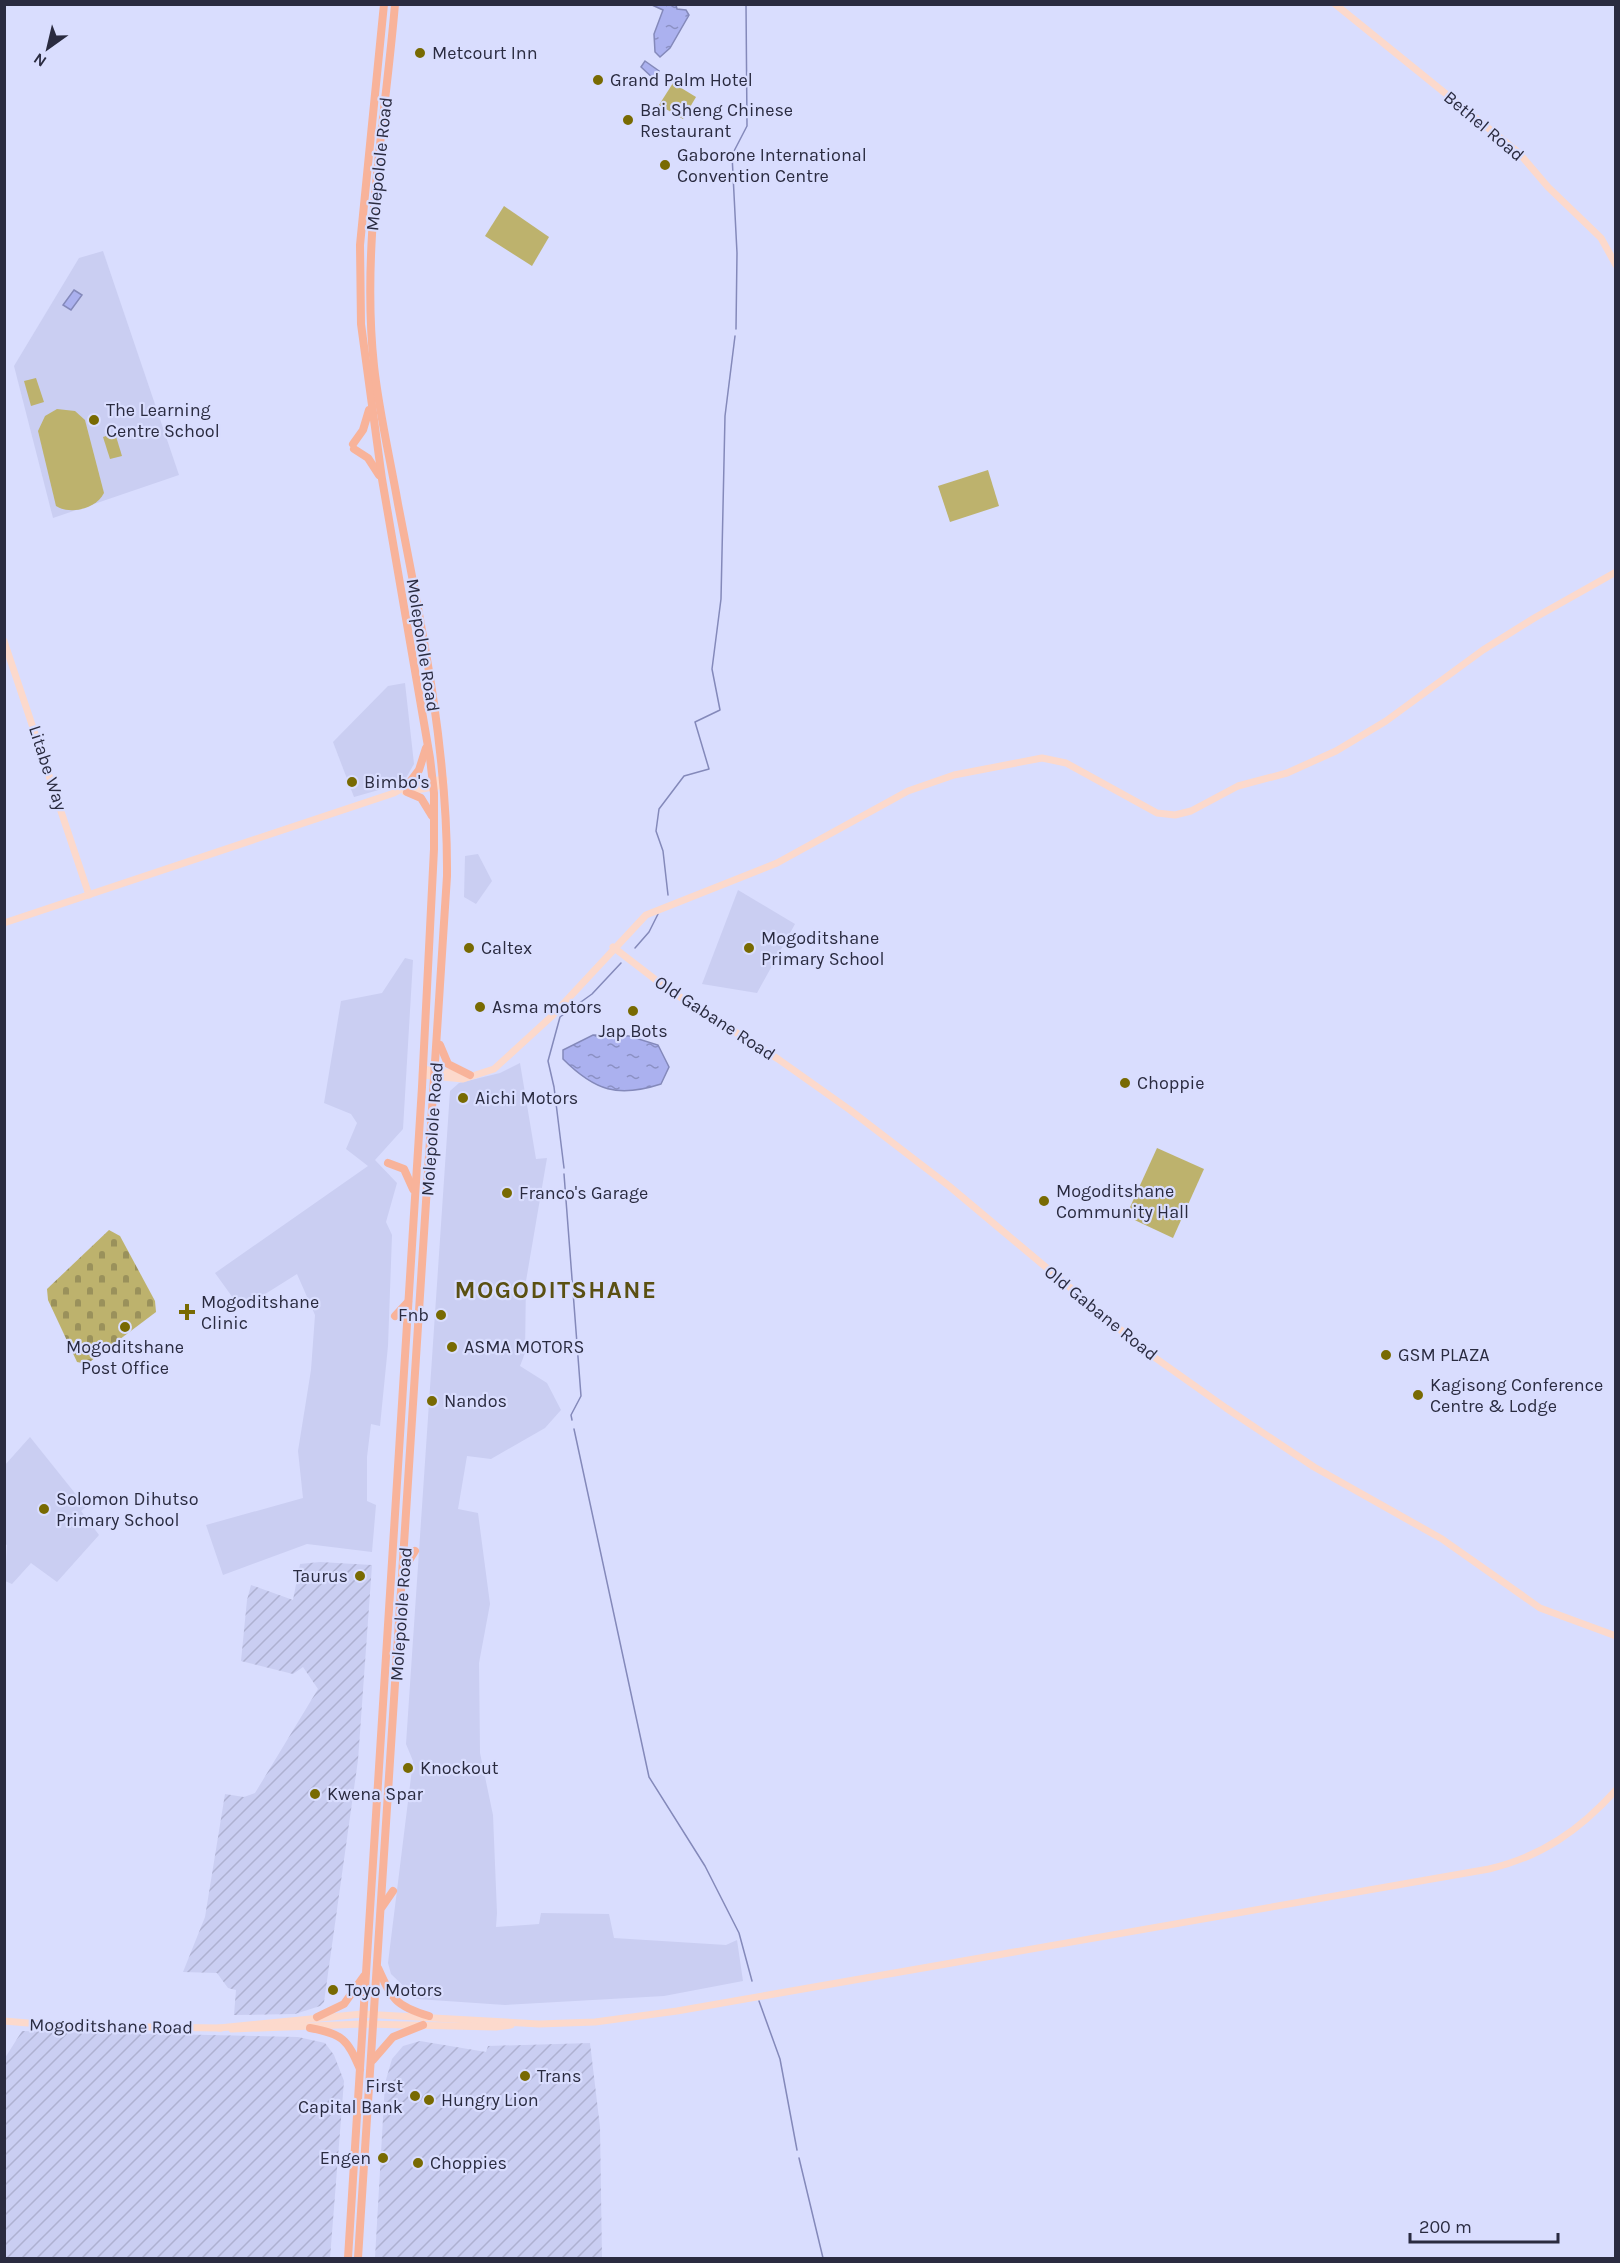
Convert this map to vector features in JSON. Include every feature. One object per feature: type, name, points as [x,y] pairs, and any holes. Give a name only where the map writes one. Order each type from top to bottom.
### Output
[{"type":"main road","name":"Molepolole Road","points":[[348,2259],[415,1193],[431,915],[434,820],[433,784],[427,743],[381,479],[361,324],[360,245],[384,4]]},
{"type":"main road","name":"Molepolole Road","points":[[358,2259],[373,2060],[377,1966],[447,876],[444,782],[421,622],[382,420],[371,327],[371,246],[395,4]]},
{"type":"main road","points":[[370,406],[363,430],[354,446],[368,458],[381,479]]},
{"type":"main road","points":[[427,743],[419,770],[407,789],[421,798],[434,820]]},
{"type":"main road","points":[[422,922],[431,915]]},
{"type":"main road","points":[[438,1041],[448,1064],[473,1076]]},
{"type":"main road","points":[[388,1162],[404,1169],[415,1193]]},
{"type":"main road","points":[[395,1316],[408,1302]]},
{"type":"main road","points":[[402,1384],[410,1360],[416,1357]]},
{"type":"main road","points":[[403,1570],[415,1551]]},
{"type":"main road","points":[[381,1908],[393,1891]]},
{"type":"main road","points":[[377,1966],[396,2002],[409,2010],[429,2016]]},
{"type":"main road","points":[[317,2017],[344,2004],[365,1974]]},
{"type":"main road","points":[[373,2060],[393,2037],[423,2025]]},
{"type":"main road","points":[[310,2028],[338,2035],[351,2050],[360,2071]]},
{"type":"street","name":"Bethel Road","points":[[1335,4],[1519,153],[1548,187],[1601,238],[1616,265]]},
{"type":"street","points":[[422,1072],[473,1076],[494,1069],[509,1058],[552,1016],[613,947],[646,915],[768,867],[908,791],[954,775],[1029,759],[1057,760],[1089,774],[1157,813],[1175,815],[1191,811],[1238,786],[1287,773],[1336,751],[1386,721],[1507,635],[1616,572]]},
{"type":"street","name":"Litabe Way","points":[[4,641],[90,895]]},
{"type":"street","points":[[4,923],[394,793],[444,782]]},
{"type":"street","name":"Old Gabane Road","points":[[613,947],[669,990],[778,1059],[859,1116],[949,1186],[1147,1352],[1235,1414],[1314,1467],[1442,1539],[1540,1608],[1616,1636]]},
{"type":"street","points":[[219,2028],[310,2028],[363,2024],[496,2027],[518,2024],[595,2022],[657,2014],[1489,1869],[1528,1857],[1560,1841],[1584,1823],[1616,1790]]},
{"type":"street","points":[[219,2028],[362,2014],[429,2016],[518,2024]]},
{"type":"street","name":"Mogoditshane Road","points":[[4,2020],[63,2026],[219,2028]]},
{"type":"shaded area","name":"The Learning Centre School","points":[[103,251],[179,475],[53,518],[14,366],[79,258]]},
{"type":"shaded area","points":[[405,683],[414,764],[403,783],[354,797],[333,742],[388,686]]},
{"type":"shaded area","points":[[478,854],[492,881],[476,904],[464,897],[465,856]]},
{"type":"shaded area","name":"Mogoditshane Primary School","points":[[738,890],[795,924],[757,993],[702,984]]},
{"type":"shaded area","points":[[405,958],[413,960],[403,1129],[375,1160],[397,1183],[386,1222],[392,1235],[388,1346],[380,1426],[371,1424],[367,1457],[367,1501],[376,1505],[372,1552],[307,1544],[223,1575],[206,1525],[303,1498],[298,1451],[311,1370],[315,1315],[297,1274],[241,1309],[215,1273],[368,1166],[346,1149],[357,1123],[351,1114],[324,1103],[341,1001],[382,993]]},
{"type":"shaded area","points":[[520,1063],[536,1159],[547,1158],[526,1281],[525,1353],[520,1366],[547,1383],[561,1410],[545,1428],[491,1459],[467,1456],[458,1509],[478,1513],[490,1604],[479,1663],[480,1753],[493,1815],[496,1927],[539,1924],[541,1913],[609,1914],[614,1938],[726,1945],[737,1940],[743,1981],[664,1996],[505,2005],[417,1999],[391,1974],[388,1963],[413,1761],[406,1744],[450,1091],[459,1083],[500,1073]]},
{"type":"shaded area","name":"Solomon Dihutso Primary School","points":[[30,1437],[86,1507],[81,1511],[99,1535],[57,1582],[31,1563],[12,1584],[5,1581],[7,1545],[4,1543],[5,1465]]},
{"type":"shaded area","points":[[320,1562],[372,1565],[358,1760],[324,2002],[320,2006],[295,2014],[234,2015],[236,1990],[228,1988],[217,1973],[183,1972],[205,1917],[225,1794],[244,1797],[255,1793],[318,1689],[303,1667],[293,1674],[241,1661],[247,1600],[251,1585],[293,1600],[300,1564]]},
{"type":"shaded area","points":[[22,2031],[298,2037],[325,2043],[334,2055],[344,2081],[330,2258],[5,2258],[5,2058]]},
{"type":"shaded area","points":[[420,2041],[486,2052],[488,2046],[590,2043],[600,2127],[602,2258],[375,2258],[385,2083],[392,2059],[403,2046]]},
{"type":"green space","points":[[673,83],[696,97],[683,119],[659,105]]},
{"type":"green space","points":[[504,206],[549,237],[532,266],[485,236]]},
{"type":"green space","points":[[36,378],[44,402],[31,406],[24,381]]},
{"type":"green space","points":[[57,409],[75,411],[85,420],[104,493],[89,507],[68,510],[56,506],[38,431],[45,416]]},
{"type":"green space","points":[[115,433],[122,456],[110,459],[103,437]]},
{"type":"green space","points":[[988,470],[999,506],[950,522],[938,486]]},
{"type":"green space","points":[[1157,1148],[1204,1169],[1173,1238],[1126,1216]]},
{"type":"green space","points":[[109,1230],[120,1236],[155,1301],[156,1312],[87,1364],[77,1362],[48,1300],[47,1289]]},
{"type":"water","points":[[652,5],[676,5],[677,9],[686,10],[689,15],[670,48],[660,57],[655,52],[654,34],[663,10]]},
{"type":"water","points":[[645,61],[659,71],[654,79],[641,67]]},
{"type":"water","points":[[74,290],[82,295],[71,310],[63,305]]},
{"type":"water","points":[[593,1035],[629,1036],[658,1045],[669,1067],[661,1084],[620,1091],[597,1085],[586,1078],[563,1059],[563,1050]]},
{"type":"waterway","points":[[736,329],[737,253],[732,155],[747,126],[746,4]]},
{"type":"waterway","points":[[668,895],[663,851],[656,831],[659,809],[684,776],[709,769],[695,722],[720,710],[712,669],[721,599],[725,416],[735,336]]},
{"type":"waterway","points":[[635,948],[649,932],[658,914]]},
{"type":"waterway","points":[[564,1168],[554,1087],[548,1061],[560,1017],[592,994],[621,963]]},
{"type":"waterway","points":[[564,1174],[581,1396],[571,1415],[572,1420]]},
{"type":"waterway","points":[[574,1429],[649,1777],[705,1866],[739,1933],[752,1981]]},
{"type":"waterway","points":[[759,2001],[780,2059],[797,2150]]},
{"type":"waterway","points":[[799,2158],[823,2258]]},
{"type":"place","name":"Metcourt Inn","points":[[420,53]]},
{"type":"place","name":"Grand Palm Hotel","points":[[598,80]]},
{"type":"place","name":"Bai Sheng Chinese Restaurant","points":[[628,120]]},
{"type":"place","name":"Gaborone International Convention Centre","points":[[665,165]]},
{"type":"place","name":"The Learning Centre School","points":[[94,420]]},
{"type":"place","name":"Bimbo's","points":[[352,782]]},
{"type":"place","name":"Caltex","points":[[469,948]]},
{"type":"place","name":"Mogoditshane Primary School","points":[[749,948]]},
{"type":"place","name":"Asma motors","points":[[480,1007]]},
{"type":"place","name":"Jap Bots","points":[[633,1011]]},
{"type":"place","name":"Choppie","points":[[1125,1083]]},
{"type":"place","name":"Aichi Motors","points":[[463,1098]]},
{"type":"place","name":"Franco's Garage","points":[[507,1193]]},
{"type":"place","name":"Mogoditshane Community Hall","points":[[1044,1201]]},
{"type":"place","name":"Mogoditshane Clinic","points":[[187,1312]]},
{"type":"place","name":"Fnb","points":[[441,1315]]},
{"type":"place","name":"Mogoditshane Post Office","points":[[125,1327]]},
{"type":"place","name":"ASMA MOTORS","points":[[452,1347]]},
{"type":"place","name":"GSM PLAZA","points":[[1386,1355]]},
{"type":"place","name":"Kagisong Conference Centre & Lodge","points":[[1418,1395]]},
{"type":"place","name":"Nandos","points":[[432,1401]]},
{"type":"place","name":"Solomon Dihutso Primary School","points":[[44,1509]]},
{"type":"place","name":"Taurus","points":[[360,1576]]},
{"type":"place","name":"Knockout","points":[[408,1768]]},
{"type":"place","name":"Kwena Spar","points":[[315,1794]]},
{"type":"place","name":"Toyo Motors","points":[[333,1990]]},
{"type":"place","name":"Trans","points":[[525,2076]]},
{"type":"place","name":"First Capital Bank","points":[[415,2096]]},
{"type":"place","name":"Hungry Lion","points":[[429,2100]]},
{"type":"place","name":"Engen","points":[[383,2158]]},
{"type":"place","name":"Choppies","points":[[418,2163]]},
{"type":"district","name":"MOGODITSHANE","points":[[556,1290]]}]
